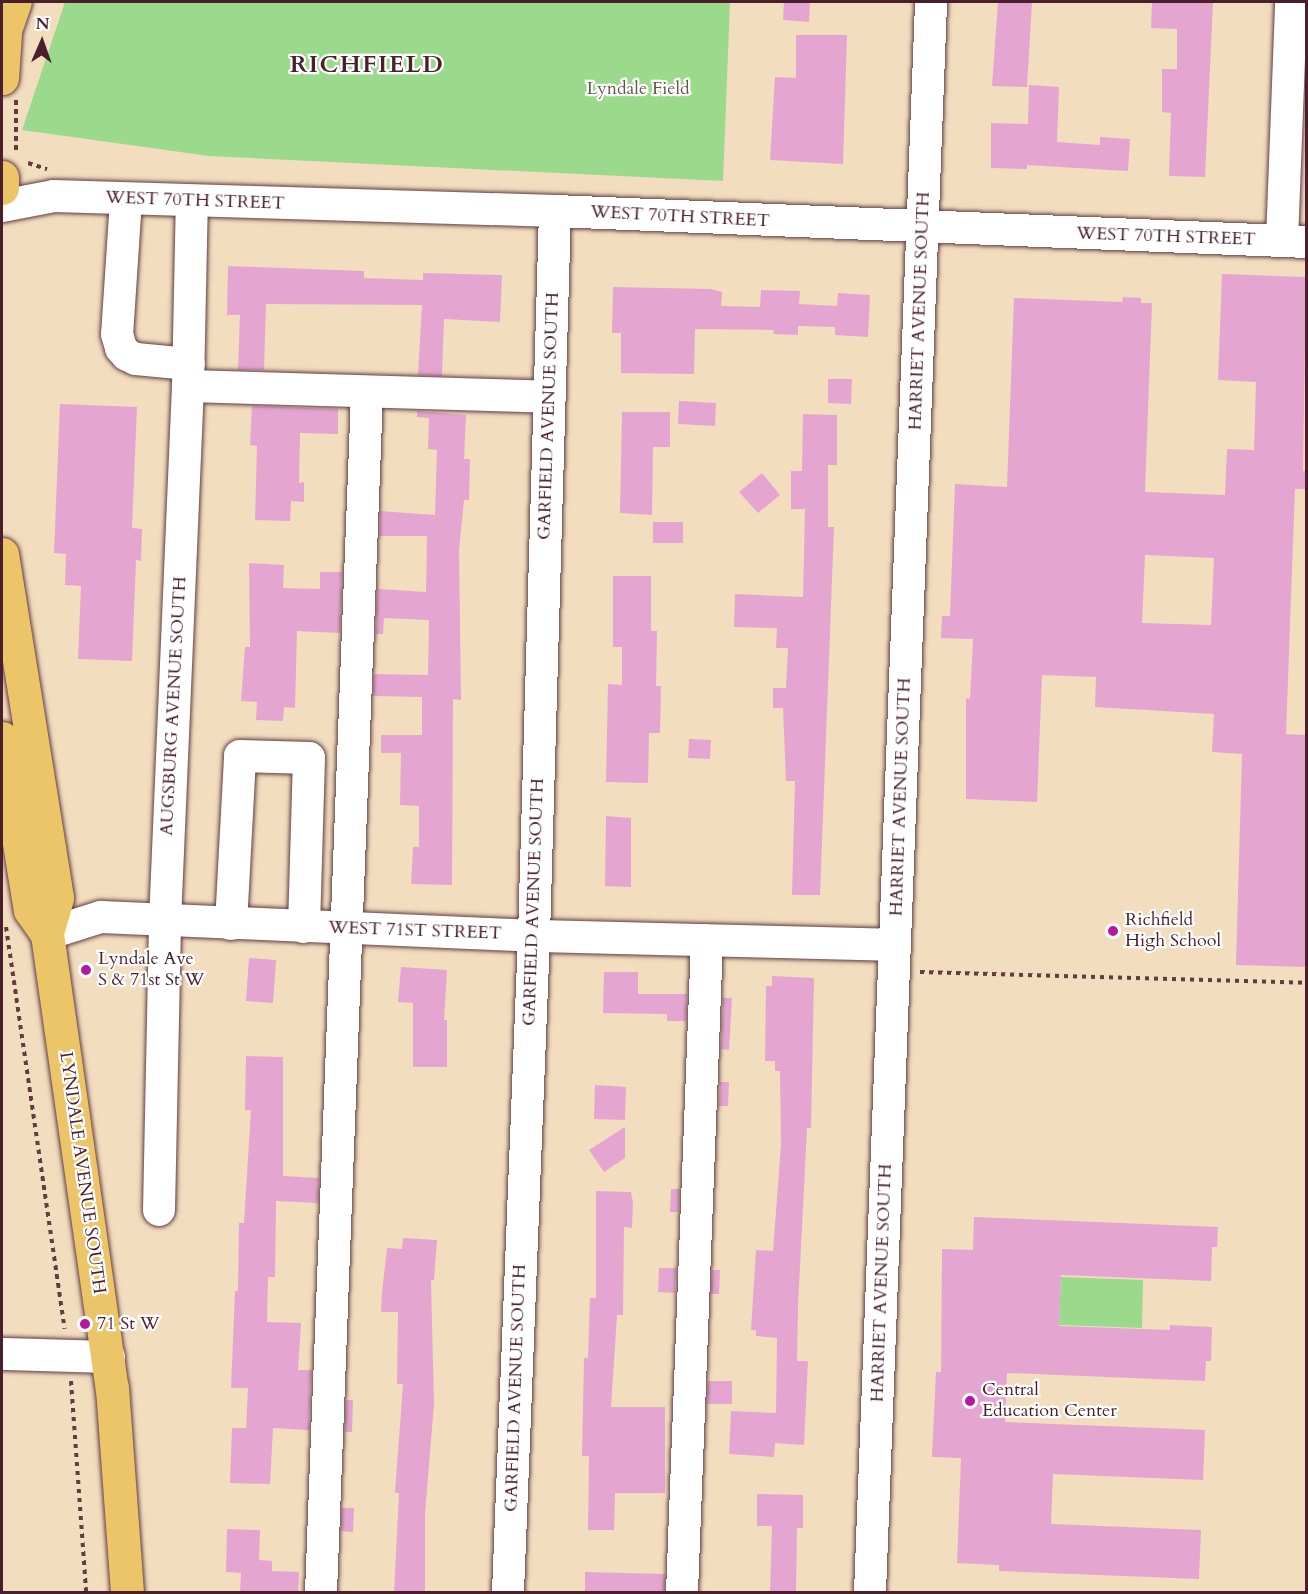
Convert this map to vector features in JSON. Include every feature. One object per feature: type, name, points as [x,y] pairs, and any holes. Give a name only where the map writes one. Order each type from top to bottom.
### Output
[{"type":"main road","points":[[2,78],[3,36],[15,2]]},
{"type":"main road","points":[[2,177],[2,188]]},
{"type":"main road","name":"LYNDALE AVENUE SOUTH","points":[[2,554],[57,898],[47,934],[109,1357],[127,1593]]},
{"type":"main road","name":"LYNDALE AVENUE SOUTH","points":[[2,738],[30,910],[47,934]]},
{"type":"street","name":"HARRIET AVENUE SOUTH","points":[[870,1593],[931,2]]},
{"type":"street","points":[[1291,2],[1294,242]]},
{"type":"street","name":"WEST 70TH STREET","points":[[2,170],[54,196]]},
{"type":"street","name":"WEST 70TH STREET","points":[[2,206],[54,196],[192,202],[555,211],[924,229],[1294,242]]},
{"type":"street","points":[[126,200],[117,334],[121,348],[127,355],[188,375],[368,393],[549,397]]},
{"type":"street","name":"AUGSBURG AVENUE SOUTH","points":[[159,1210],[165,921],[188,375],[192,202]]},
{"type":"street","name":"GARFIELD AVENUE SOUTH","points":[[508,1593],[534,936],[555,211]]},
{"type":"street","points":[[321,1593],[368,393]]},
{"type":"street","points":[[231,924],[240,756],[309,758],[304,927]]},
{"type":"street","name":"WEST 71ST STREET","points":[[47,934],[101,917],[534,936],[894,945]]},
{"type":"street","points":[[682,1593],[707,940]]},
{"type":"street","points":[[2,1354],[109,1357]]},
{"type":"path","points":[[4,917],[66,1334]]},
{"type":"path","points":[[916,972],[1306,983]]},
{"type":"path","points":[[71,1382],[86,1593]]},
{"type":"green space","name":"Lyndale Field","points":[[65,2],[730,2],[723,181],[209,156],[22,130]]},
{"type":"green space","points":[[1061,1277],[1143,1280],[1142,1328],[1059,1325]]},
{"type":"building","points":[[784,2],[810,2],[809,22],[783,20]]},
{"type":"building","points":[[998,2],[1032,2],[1027,87],[992,86]]},
{"type":"building","points":[[1152,2],[1213,2],[1205,177],[1169,176],[1171,113],[1162,112],[1162,69],[1177,69],[1177,29],[1151,28]]},
{"type":"building","points":[[796,35],[847,35],[843,164],[770,160],[775,77],[796,78]]},
{"type":"building","points":[[1029,85],[1059,87],[1057,142],[1100,145],[1100,137],[1130,139],[1128,171],[1027,165],[1027,169],[991,168],[991,123],[1028,124]]},
{"type":"building","points":[[228,266],[364,271],[364,278],[423,280],[423,273],[502,275],[500,322],[444,319],[442,376],[418,375],[422,305],[266,304],[264,370],[238,370],[240,315],[227,315]]},
{"type":"building","points":[[1222,274],[1306,277],[1303,471],[1306,471],[1306,489],[1295,489],[1286,734],[1306,735],[1306,967],[1236,965],[1242,754],[1212,752],[1214,714],[1095,707],[1096,677],[1042,675],[1037,802],[966,799],[966,698],[970,699],[973,639],[941,638],[942,616],[950,616],[955,484],[1007,487],[1014,298],[1122,302],[1123,297],[1141,298],[1141,303],[1152,303],[1145,492],[1225,495],[1227,449],[1254,450],[1256,382],[1218,380]],"holes":[[[1145,555],[1214,558],[1211,625],[1142,623]]]},
{"type":"building","points":[[613,287],[711,289],[722,292],[721,306],[760,307],[761,290],[800,291],[799,304],[837,306],[838,293],[870,295],[868,337],[835,335],[835,327],[798,326],[798,335],[773,334],[774,330],[695,329],[694,374],[621,373],[621,333],[612,333]]},
{"type":"building","points":[[828,379],[852,379],[851,404],[828,403]]},
{"type":"building","points":[[679,401],[716,403],[715,426],[678,424]]},
{"type":"building","points":[[60,404],[137,407],[132,528],[142,529],[141,561],[136,560],[132,661],[78,659],[81,586],[65,585],[66,554],[54,553]]},
{"type":"building","points":[[252,406],[338,409],[338,434],[300,433],[299,483],[304,482],[304,502],[291,501],[290,521],[255,520],[257,446],[250,445]]},
{"type":"building","points":[[417,411],[466,415],[464,459],[470,459],[469,500],[464,500],[459,550],[461,700],[453,699],[452,885],[411,884],[413,847],[419,847],[419,806],[400,805],[401,753],[381,753],[381,735],[422,735],[422,697],[373,696],[374,674],[428,675],[429,620],[384,618],[383,634],[376,634],[377,589],[426,592],[427,536],[380,536],[380,511],[435,515],[437,450],[428,449],[429,418],[417,417]]},
{"type":"building","points":[[622,412],[670,412],[670,447],[653,447],[652,515],[620,513]]},
{"type":"building","points":[[803,414],[837,415],[837,465],[828,465],[828,527],[834,527],[820,895],[792,895],[795,781],[786,781],[783,708],[773,708],[773,688],[786,688],[788,648],[776,648],[777,628],[734,627],[735,594],[803,597],[805,509],[791,509],[791,471],[802,471]]},
{"type":"building","points":[[762,473],[780,495],[758,513],[739,492]]},
{"type":"building","points":[[653,522],[683,522],[683,543],[653,543]]},
{"type":"building","points":[[249,563],[284,565],[283,588],[320,589],[320,572],[342,572],[340,633],[297,631],[295,708],[284,707],[283,721],[256,720],[257,702],[241,701],[245,647],[250,647]]},
{"type":"building","points":[[613,576],[651,576],[651,631],[657,631],[656,686],[661,686],[660,733],[649,733],[648,783],[606,782],[608,684],[622,685],[622,647],[613,647]]},
{"type":"building","points":[[689,739],[711,740],[710,759],[688,758]]},
{"type":"building","points":[[606,816],[631,818],[631,887],[605,886]]},
{"type":"building","points":[[249,958],[276,960],[273,1003],[246,1001]]},
{"type":"building","points":[[401,967],[447,970],[444,1020],[447,1020],[447,1067],[413,1067],[413,1003],[398,1002]]},
{"type":"building","points":[[604,972],[638,972],[638,994],[687,994],[686,1021],[667,1021],[667,1014],[603,1013]]},
{"type":"building","points":[[772,976],[814,978],[811,1128],[807,1128],[798,1306],[797,1361],[808,1361],[804,1445],[775,1443],[774,1457],[729,1454],[731,1411],[776,1413],[777,1338],[756,1336],[756,1330],[751,1330],[756,1250],[773,1251],[781,1145],[780,1071],[775,1071],[775,1061],[765,1061],[766,986],[772,986]]},
{"type":"building","points":[[723,998],[732,998],[729,1050],[721,1049]]},
{"type":"building","points":[[246,1056],[283,1057],[283,1176],[319,1178],[318,1203],[276,1201],[275,1277],[268,1277],[267,1322],[301,1323],[298,1370],[311,1370],[309,1430],[273,1428],[270,1484],[230,1483],[232,1428],[246,1428],[248,1388],[231,1388],[235,1291],[238,1291],[239,1223],[244,1223],[251,1110],[245,1110]]},
{"type":"building","points":[[720,1082],[729,1082],[728,1106],[719,1106]]},
{"type":"building","points":[[595,1085],[626,1087],[625,1120],[594,1119]]},
{"type":"building","points":[[625,1127],[625,1158],[604,1172],[589,1150]]},
{"type":"building","points":[[671,1189],[679,1189],[679,1212],[670,1212]]},
{"type":"building","points":[[596,1191],[631,1192],[633,1202],[632,1228],[624,1227],[623,1315],[617,1315],[611,1407],[665,1407],[665,1493],[615,1493],[614,1530],[588,1530],[589,1456],[582,1456],[584,1358],[588,1358],[590,1298],[596,1298]]},
{"type":"building","name":"Central Education Center","points":[[974,1217],[1218,1227],[1217,1247],[1212,1247],[1211,1281],[1061,1275],[1059,1326],[1170,1330],[1170,1325],[1212,1327],[1211,1361],[1206,1361],[1205,1381],[1007,1373],[1005,1422],[1205,1430],[1203,1480],[1053,1474],[1051,1524],[1201,1530],[1199,1579],[999,1571],[999,1565],[957,1563],[961,1458],[932,1457],[936,1372],[941,1372],[942,1249],[973,1250]]},
{"type":"building","points":[[403,1238],[437,1240],[434,1280],[431,1280],[434,1404],[425,1514],[425,1593],[394,1593],[399,1493],[395,1493],[403,1384],[397,1384],[398,1312],[381,1312],[387,1248],[402,1249]]},
{"type":"building","points":[[659,1268],[676,1268],[675,1293],[658,1292]]},
{"type":"building","points":[[712,1270],[720,1270],[719,1294],[711,1294]]},
{"type":"building","points":[[708,1381],[732,1381],[732,1404],[707,1404]]},
{"type":"building","points":[[346,1400],[353,1400],[352,1432],[345,1432]]},
{"type":"building","points":[[757,1494],[803,1495],[803,1528],[797,1528],[796,1593],[770,1593],[772,1526],[757,1526]]},
{"type":"building","points":[[342,1508],[354,1508],[353,1532],[341,1531]]},
{"type":"building","points":[[227,1529],[260,1530],[259,1560],[272,1561],[272,1571],[299,1572],[298,1593],[240,1593],[241,1573],[226,1572]]},
{"type":"building","points":[[585,1572],[665,1574],[664,1593],[585,1593]]},
{"type":"place","name":"Richfield High School","points":[[1113,931]]},
{"type":"place","name":"Lyndale Ave S & 71st St W","points":[[86,970]]},
{"type":"place","name":"71 St W","points":[[85,1324]]},
{"type":"place","name":"Central Education Center","points":[[970,1401]]},
{"type":"district","name":"RICHFIELD","points":[[367,65]]}]
